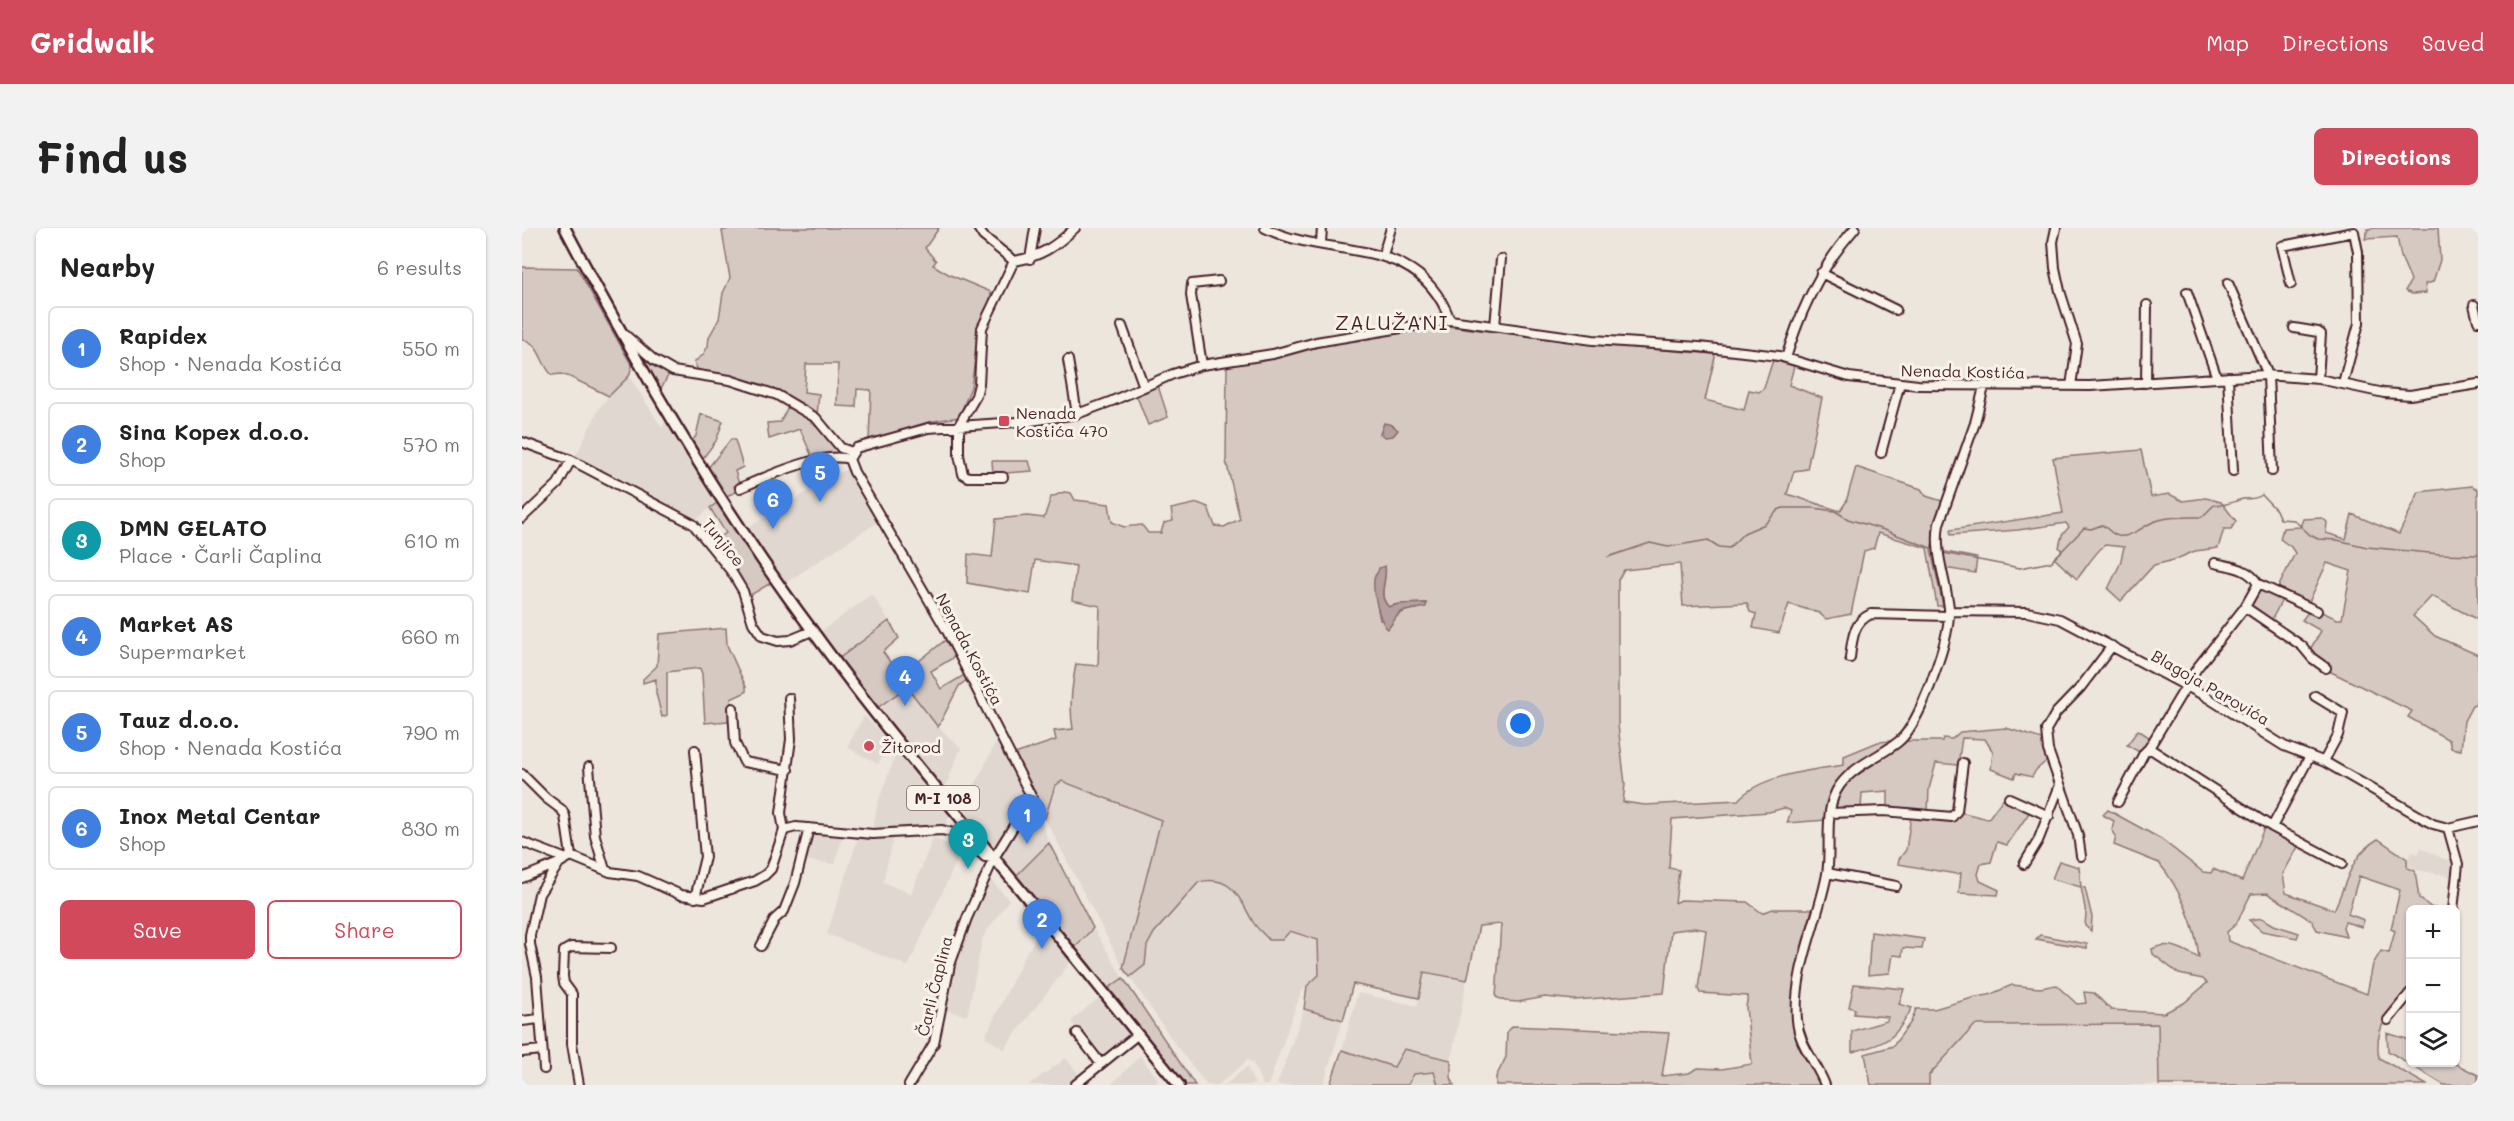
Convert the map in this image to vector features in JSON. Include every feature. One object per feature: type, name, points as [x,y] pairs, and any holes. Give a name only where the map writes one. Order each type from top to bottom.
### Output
[{"type":"main road","name":"M-I 108","points":[[565,228],[658,397],[712,484],[812,631],[953,810],[1179,1085]]},
{"type":"street","points":[[978,228],[983,236],[1014,261],[1030,259],[1047,252],[1075,228]]},
{"type":"street","points":[[1030,259],[1035,228]]},
{"type":"street","points":[[1265,228],[1298,240],[1383,255],[1394,260],[1423,279],[1438,294],[1450,320]]},
{"type":"street","points":[[1321,243],[1322,228]]},
{"type":"street","points":[[1383,255],[1391,228]]},
{"type":"street","points":[[1786,358],[1793,336],[1821,273],[1832,261],[1841,243],[1855,228]]},
{"type":"street","points":[[2056,228],[2053,242],[2055,268],[2077,344],[2071,386]]},
{"type":"street","points":[[2291,284],[2282,246],[2356,229],[2359,323],[2343,383]]},
{"type":"street","points":[[1495,326],[1501,259]]},
{"type":"street","points":[[1003,477],[968,477],[963,474],[960,460],[959,425],[976,396],[979,384],[982,328],[1014,261]]},
{"type":"street","points":[[1821,273],[1896,310]]},
{"type":"street","points":[[1202,365],[1191,295],[1192,284],[1219,281]]},
{"type":"street","points":[[2228,283],[2267,375],[2272,471]]},
{"type":"street","points":[[2187,292],[2217,378]]},
{"type":"street","points":[[2146,383],[2147,305]]},
{"type":"street","points":[[2474,305],[2478,321]]},
{"type":"street","name":"Nenada Kostića","points":[[994,858],[1018,819],[1033,801],[951,638],[854,472],[847,456],[863,445],[908,433],[959,425],[1031,421],[1077,414],[1173,374],[1202,365],[1273,354],[1316,342],[1450,320],[1593,340],[1699,347],[1786,358],[1849,377],[1900,384],[1983,387],[2071,386],[2267,375],[2318,379],[2384,393],[2410,395],[2478,384]]},
{"type":"street","points":[[1122,326],[1144,387]]},
{"type":"street","points":[[2294,328],[2321,334],[2318,379]]},
{"type":"street","points":[[623,333],[654,360],[673,371],[730,380],[777,395],[816,418],[847,456],[801,464],[740,488]]},
{"type":"street","points":[[1068,360],[1077,414]]},
{"type":"street","points":[[2228,377],[2233,471]]},
{"type":"street","points":[[1881,453],[1900,384]]},
{"type":"street","points":[[1825,1085],[1802,1045],[1796,1003],[1827,873],[1830,813],[1841,783],[1867,761],[1898,742],[1906,733],[1937,668],[1948,614],[1937,550],[1939,524],[1975,423],[1983,387]]},
{"type":"street","name":"Tunjice","points":[[522,442],[571,460],[693,524],[735,576],[743,591],[753,623],[762,636],[778,641],[790,640],[812,631]]},
{"type":"street","points":[[522,518],[558,484],[571,460]]},
{"type":"street","points":[[2215,563],[2247,571],[2253,575],[2258,584],[2317,611]]},
{"type":"street","points":[[2118,802],[2144,753],[2197,668],[2245,607],[2258,584]]},
{"type":"street","points":[[2245,607],[2302,646],[2312,658],[2326,668]]},
{"type":"street","name":"Blagoja Parovića","points":[[1850,658],[1855,630],[1861,621],[1871,614],[1948,614],[1980,610],[2046,615],[2060,619],[2187,686],[2270,738],[2324,761],[2433,824],[2448,828]]},
{"type":"street","points":[[2081,856],[2078,835],[2046,740],[2047,725],[2112,646]]},
{"type":"street","points":[[2314,696],[2343,712],[2338,735],[2324,761]]},
{"type":"street","points":[[522,842],[565,859],[645,879],[681,895],[695,898],[722,893],[765,875],[771,869],[784,830],[781,813],[791,739],[789,698]]},
{"type":"street","points":[[733,708],[735,743],[744,762],[788,770]]},
{"type":"street","points":[[2149,748],[2272,827],[2342,864]]},
{"type":"street","points":[[695,750],[705,857],[695,898]]},
{"type":"street","points":[[2272,827],[2310,756]]},
{"type":"street","points":[[1830,813],[1893,811],[1952,817],[1957,811],[1963,763]]},
{"type":"street","points":[[588,767],[595,836],[605,870]]},
{"type":"street","points":[[522,774],[562,810],[565,816],[565,859],[539,894],[530,935],[537,977],[544,1069]]},
{"type":"street","points":[[2024,864],[2038,841],[2060,785]]},
{"type":"street","points":[[2009,798],[2049,816]]},
{"type":"street","points":[[2453,905],[2458,864],[2448,828],[2478,821]]},
{"type":"street","points":[[784,830],[796,827],[850,834],[873,834],[942,830],[961,835],[981,854],[994,858]]},
{"type":"street","points":[[761,946],[775,920],[784,911],[795,883],[808,828]]},
{"type":"street","name":"Čarli Čaplina","points":[[909,1085],[934,1043],[950,965],[994,858]]},
{"type":"street","points":[[522,878],[565,859]]},
{"type":"street","points":[[1827,873],[1896,886]]},
{"type":"street","points":[[579,1085],[572,1044],[572,994],[564,983],[563,976],[564,951],[571,947],[611,948]]},
{"type":"street","points":[[522,957],[532,956]]},
{"type":"street","points":[[2388,1020],[2406,998]]},
{"type":"street","points":[[522,1021],[539,1019]]},
{"type":"street","points":[[1077,1033],[1101,1064]]},
{"type":"street","points":[[1075,1085],[1137,1035]]},
{"type":"street","points":[[522,1052],[542,1050]]},
{"type":"shaded area","points":[[731,228],[939,228],[925,248],[936,261],[933,265],[950,275],[991,292],[990,301],[980,325],[971,387],[959,417],[928,422],[869,441],[871,390],[857,389],[856,407],[837,406],[838,364],[806,364],[804,392],[819,394],[817,416],[776,390],[754,382],[699,372],[694,362],[703,355],[708,346],[709,337],[719,319],[723,293],[730,278],[722,231]]},
{"type":"shaded area","points":[[2438,228],[2440,260],[2433,282],[2425,284],[2426,293],[2412,294],[2405,291],[2411,280],[2401,257],[2397,237],[2365,239],[2368,229]]},
{"type":"shaded area","points":[[522,267],[577,268],[632,366],[629,376],[609,396],[570,377],[561,374],[552,375],[537,349],[522,339]]},
{"type":"shaded area","points":[[1439,325],[1601,345],[1714,354],[1705,400],[1744,410],[1749,390],[1759,392],[1764,388],[1773,360],[1794,366],[1789,385],[1822,398],[1807,469],[1794,471],[1787,494],[1840,511],[1846,502],[1856,467],[1921,489],[1926,496],[1942,501],[1931,550],[1943,606],[1937,606],[1927,548],[1878,533],[1874,548],[1864,551],[1851,614],[1826,619],[1819,613],[1789,604],[1779,633],[1753,628],[1756,614],[1750,612],[1747,603],[1683,606],[1680,564],[1624,570],[1618,580],[1618,725],[1625,784],[1623,802],[1645,805],[1738,800],[1759,785],[1773,779],[1844,765],[1844,756],[1878,742],[1891,741],[1837,783],[1828,800],[1826,820],[1787,823],[1791,811],[1784,808],[1769,812],[1672,819],[1669,868],[1679,870],[1675,903],[1681,900],[1747,902],[1762,913],[1773,909],[1812,909],[1793,993],[1793,1016],[1798,1046],[1821,1085],[1496,1085],[1496,1077],[1506,1057],[1507,1032],[1513,1026],[1669,1033],[1662,1076],[1689,1073],[1698,1068],[1722,1069],[1752,1064],[1746,1007],[1748,996],[1700,993],[1698,989],[1706,930],[1695,928],[1671,931],[1664,993],[1575,1000],[1545,997],[1518,1002],[1505,1001],[1496,997],[1501,924],[1479,926],[1467,980],[1424,972],[1419,998],[1353,984],[1343,1020],[1304,1009],[1307,986],[1319,975],[1318,940],[1290,931],[1282,940],[1269,940],[1255,925],[1234,890],[1220,882],[1210,880],[1199,882],[1154,933],[1147,946],[1145,965],[1130,977],[1123,968],[1161,820],[1062,781],[1055,786],[1045,818],[1015,754],[1056,740],[1054,731],[1073,729],[1071,713],[1076,664],[1098,666],[1100,606],[1072,600],[1076,566],[1035,560],[1030,594],[967,583],[968,554],[992,557],[996,519],[1027,516],[1044,518],[1051,497],[1064,492],[1071,493],[1075,500],[1109,504],[1112,522],[1124,527],[1142,525],[1148,533],[1161,533],[1164,523],[1173,521],[1171,509],[1198,503],[1208,507],[1215,526],[1224,527],[1240,519],[1226,461],[1227,365],[1273,359],[1333,343]],"holes":[[[1385,566],[1383,598],[1389,607],[1426,603],[1417,609],[1407,610],[1395,617],[1380,620],[1375,594],[1375,577]]]},
{"type":"shaded area","points":[[634,346],[650,364],[669,374],[660,390]]},
{"type":"shaded area","points":[[629,376],[662,428],[666,420],[718,502],[694,521],[575,457],[599,409],[612,391]]},
{"type":"shaded area","points":[[1157,383],[1168,417],[1148,425],[1136,394]]},
{"type":"shaded area","points":[[789,405],[813,419],[839,450],[838,454],[813,459],[800,429],[769,439],[767,423],[780,422]]},
{"type":"shaded area","points":[[701,414],[723,421],[716,441],[703,458],[692,441],[696,436]]},
{"type":"shaded area","points":[[1384,423],[1398,430],[1393,436],[1385,437],[1380,434]]},
{"type":"shaded area","points":[[731,439],[735,440],[743,467],[735,471],[739,484],[734,486],[736,492],[726,496],[708,468]]},
{"type":"shaded area","points":[[2141,450],[2151,497],[2169,494],[2183,501],[2206,498],[2221,502],[2236,521],[2231,529],[2224,529],[2218,548],[2195,551],[2154,565],[2121,601],[2108,589],[2120,564],[2124,547],[2105,545],[2077,579],[2054,558],[2062,551],[2059,547],[2062,535],[2069,527],[2066,523],[2018,530],[1951,535],[1950,530],[2063,513],[2053,458]]},
{"type":"shaded area","points":[[992,461],[1029,461],[1032,471],[993,474]]},
{"type":"shaded area","points":[[848,468],[879,521],[784,584],[747,528]]},
{"type":"shaded area","points":[[2472,486],[2478,489],[2478,620],[2432,596],[2413,616],[2435,636],[2478,655],[2478,700],[2464,721],[2461,750],[2451,748],[2449,740],[2408,717],[2412,711],[2329,671],[2331,665],[2309,651],[2321,631],[2302,620],[2309,611],[2317,616],[2320,611],[2342,619],[2351,571],[2327,563],[2308,604],[2278,588],[2295,553],[2280,539],[2283,528],[2300,527],[2303,519],[2322,518],[2327,522],[2326,533],[2346,539],[2352,514],[2399,534],[2419,492]]},
{"type":"shaded area","points":[[718,502],[774,581],[749,596],[741,578],[712,543],[726,533],[710,508]]},
{"type":"shaded area","points":[[1941,551],[1977,558],[1975,573],[1944,568]]},
{"type":"shaded area","points":[[1385,566],[1383,598],[1389,607],[1399,604],[1426,603],[1426,607],[1400,612],[1388,629],[1379,612],[1374,587],[1375,576],[1379,568]]},
{"type":"shaded area","points":[[2259,589],[2283,598],[2271,621],[2250,606]]},
{"type":"shaded area","points":[[872,594],[889,621],[837,660],[819,633]]},
{"type":"shaded area","points":[[889,621],[899,638],[883,652],[900,676],[948,638],[956,656],[931,671],[941,689],[966,674],[968,679],[959,686],[938,727],[907,687],[877,708],[837,660]]},
{"type":"shaded area","points":[[726,628],[727,645],[746,687],[746,692],[731,699],[728,721],[705,723],[700,668],[667,672],[667,715],[662,717],[656,693],[656,679],[643,683],[643,679],[657,666],[659,634]]},
{"type":"shaded area","points":[[907,687],[938,727],[961,748],[943,792],[877,708]]},
{"type":"shaded area","points":[[864,716],[891,743],[878,764],[847,747]]},
{"type":"shaded area","points":[[2006,728],[2042,739],[2050,758],[2036,770],[2032,777],[2016,773],[2014,778],[1991,769],[1993,752],[1985,739],[1962,738],[1958,765],[1936,763],[1929,789],[1928,811],[1888,809],[1888,791],[1862,793],[1861,809],[1835,809],[1845,784],[1907,741],[1942,741],[1943,738],[1952,739],[1960,732]]},
{"type":"shaded area","points":[[2138,730],[2152,739],[2141,753],[2127,745]]},
{"type":"shaded area","points":[[998,738],[1028,799],[995,847],[961,814]]},
{"type":"shaded area","points":[[897,751],[950,815],[945,826],[873,831],[877,805]]},
{"type":"shaded area","points":[[1062,781],[1161,820],[1123,968],[1045,818],[1055,786]]},
{"type":"shaded area","points":[[2005,796],[2031,810],[2007,845],[1997,842],[1991,862],[1981,864],[1978,874],[1980,881],[1999,890],[1998,895],[1959,893],[1961,873],[1898,864],[1906,850],[1911,816],[1953,822],[1960,812],[1988,819]]},
{"type":"shaded area","points":[[2108,810],[2161,839],[2203,872],[2211,873],[2213,869],[2242,881],[2265,826],[2299,845],[2283,874],[2286,893],[2334,910],[2355,861],[2378,839],[2407,859],[2407,868],[2415,871],[2419,898],[2428,905],[2406,905],[2406,991],[2385,1019],[2378,1047],[2379,1058],[2427,1085],[2159,1085],[2158,1024],[1975,1025],[1929,1075],[1929,1085],[1871,1085],[1865,1054],[1893,1046],[1911,1022],[1916,1009],[1934,1009],[1989,995],[2012,985],[2040,988],[2056,985],[2077,1004],[2086,1003],[2084,992],[2094,993],[2111,1010],[2164,1013],[2184,1003],[2207,983],[2203,979],[2179,974],[2153,954],[2152,949],[2165,945],[2182,949],[2199,958],[2190,920],[2173,883],[2159,863],[2114,845],[2116,836],[2112,830],[2114,821],[2103,815]],"holes":[[[2359,876],[2400,890],[2391,929],[2395,931],[2389,953],[2381,951],[2373,964],[2367,994],[2228,941],[2227,932],[2236,924],[2251,894],[2267,893],[2312,921],[2317,930],[2346,937],[2343,927],[2345,922],[2362,927],[2364,920],[2348,914]]]},
{"type":"shaded area","points":[[1037,811],[1049,843],[1013,879],[999,859],[1025,816]]},
{"type":"shaded area","points":[[813,831],[842,837],[835,864],[805,860]]},
{"type":"shaded area","points":[[858,838],[893,839],[883,882],[911,894],[933,838],[962,850],[908,966],[827,934]]},
{"type":"shaded area","points":[[1049,843],[1093,928],[1075,948],[1013,879]]},
{"type":"shaded area","points":[[2421,848],[2444,859],[2453,860],[2454,877],[2407,868],[2407,859],[2413,852],[2418,854]]},
{"type":"shaded area","points":[[2059,861],[2079,867],[2081,887],[2052,879]]},
{"type":"shaded area","points":[[990,879],[1009,900],[983,937],[967,1016],[946,1010],[958,953]]},
{"type":"shaded area","points":[[1209,879],[1226,884],[1242,899],[1254,925],[1290,931],[1318,940],[1319,975],[1301,992],[1268,1085],[1263,1085],[1253,1063],[1248,1060],[1218,1085],[1207,1085],[1177,1047],[1130,977],[1145,965],[1147,946],[1154,933],[1199,882]]},
{"type":"shaded area","points":[[2081,887],[2085,888],[2092,917],[2091,931],[2085,926],[2086,913]]},
{"type":"shaded area","points":[[2262,918],[2274,925],[2299,933],[2297,938],[2262,931],[2249,920]]},
{"type":"shaded area","points":[[1093,928],[1123,978],[1109,988],[1075,948]]},
{"type":"shaded area","points":[[1044,929],[1071,961],[1004,1049],[985,1037],[1027,951]]},
{"type":"shaded area","points":[[1871,932],[1924,939],[1922,949],[1903,948],[1902,956],[1893,955],[1890,973],[1868,975]]},
{"type":"shaded area","points":[[2040,935],[2087,944],[2087,948],[2036,939]]},
{"type":"shaded area","points":[[1424,972],[1467,980],[1451,1060],[1404,1049],[1395,1067],[1342,1050],[1358,993],[1417,1006]]},
{"type":"shaded area","points":[[1123,978],[1195,1085],[1184,1085],[1109,988]]},
{"type":"shaded area","points":[[1854,984],[1904,989],[1899,1004],[1912,1008],[1900,1028],[1888,1039],[1874,1046],[1852,1052],[1852,1031],[1887,1021],[1888,1017],[1854,1014],[1855,1009],[1849,1007]]},
{"type":"shaded area","points":[[1101,996],[1134,1036],[1101,1061],[1071,1021]]},
{"type":"shaded area","points":[[1304,1009],[1343,1020],[1323,1085],[1277,1085]]},
{"type":"shaded area","points":[[2159,1024],[2159,1085],[1929,1085],[1929,1075],[1975,1025]]},
{"type":"shaded area","points":[[2387,1033],[2406,1039],[2406,1062],[2388,1051]]},
{"type":"shaded area","points":[[1404,1049],[1451,1060],[1451,1077],[1454,1085],[1438,1085],[1434,1072],[1414,1074],[1408,1085],[1330,1085],[1342,1050],[1394,1067]]},
{"type":"shaded area","points":[[1140,1056],[1158,1079],[1155,1085],[1111,1085]]},
{"type":"shaded area","points":[[1066,1058],[1081,1078],[1071,1085],[1029,1085]]},
{"type":"shaded area","points":[[2460,1066],[2478,1075],[2478,1085],[2444,1085],[2414,1067]]},
{"type":"shaded area","points":[[1247,1067],[1255,1085],[1225,1085]]},
{"type":"shaded area","points":[[1434,1072],[1438,1085],[1408,1085],[1414,1074]]},
{"type":"waterway","points":[[1943,553],[2020,568],[2051,562],[2084,528],[2091,529],[2102,525],[2118,536],[2127,536],[2163,519],[2202,517],[2214,505],[2262,495],[2276,510],[2280,519],[2294,520],[2310,535],[2318,539],[2337,540],[2367,547],[2478,555]]},
{"type":"waterway","points":[[1608,557],[1650,543],[1668,547],[1708,540],[1719,547],[1729,548],[1744,533],[1765,524],[1778,510],[1783,508],[1835,511],[1848,519],[1936,550]]},
{"type":"place","name":"Nenada Kostića 470","points":[[1004,421]]},
{"type":"place","name":"Tauz d.o.o.","points":[[820,502]]},
{"type":"place","name":"Inox Metal Centar","points":[[773,529]]},
{"type":"place","name":"Market AS","points":[[905,706]]},
{"type":"place","name":"Žitorod","points":[[869,746]]},
{"type":"place","name":"Rapidex","points":[[1027,844]]},
{"type":"place","name":"DMN GELATO","points":[[968,869]]},
{"type":"place","name":"Sina Kopex d.o.o.","points":[[1042,949]]},
{"type":"district","name":"ZALUŽANI","points":[[1392,322]]}]
